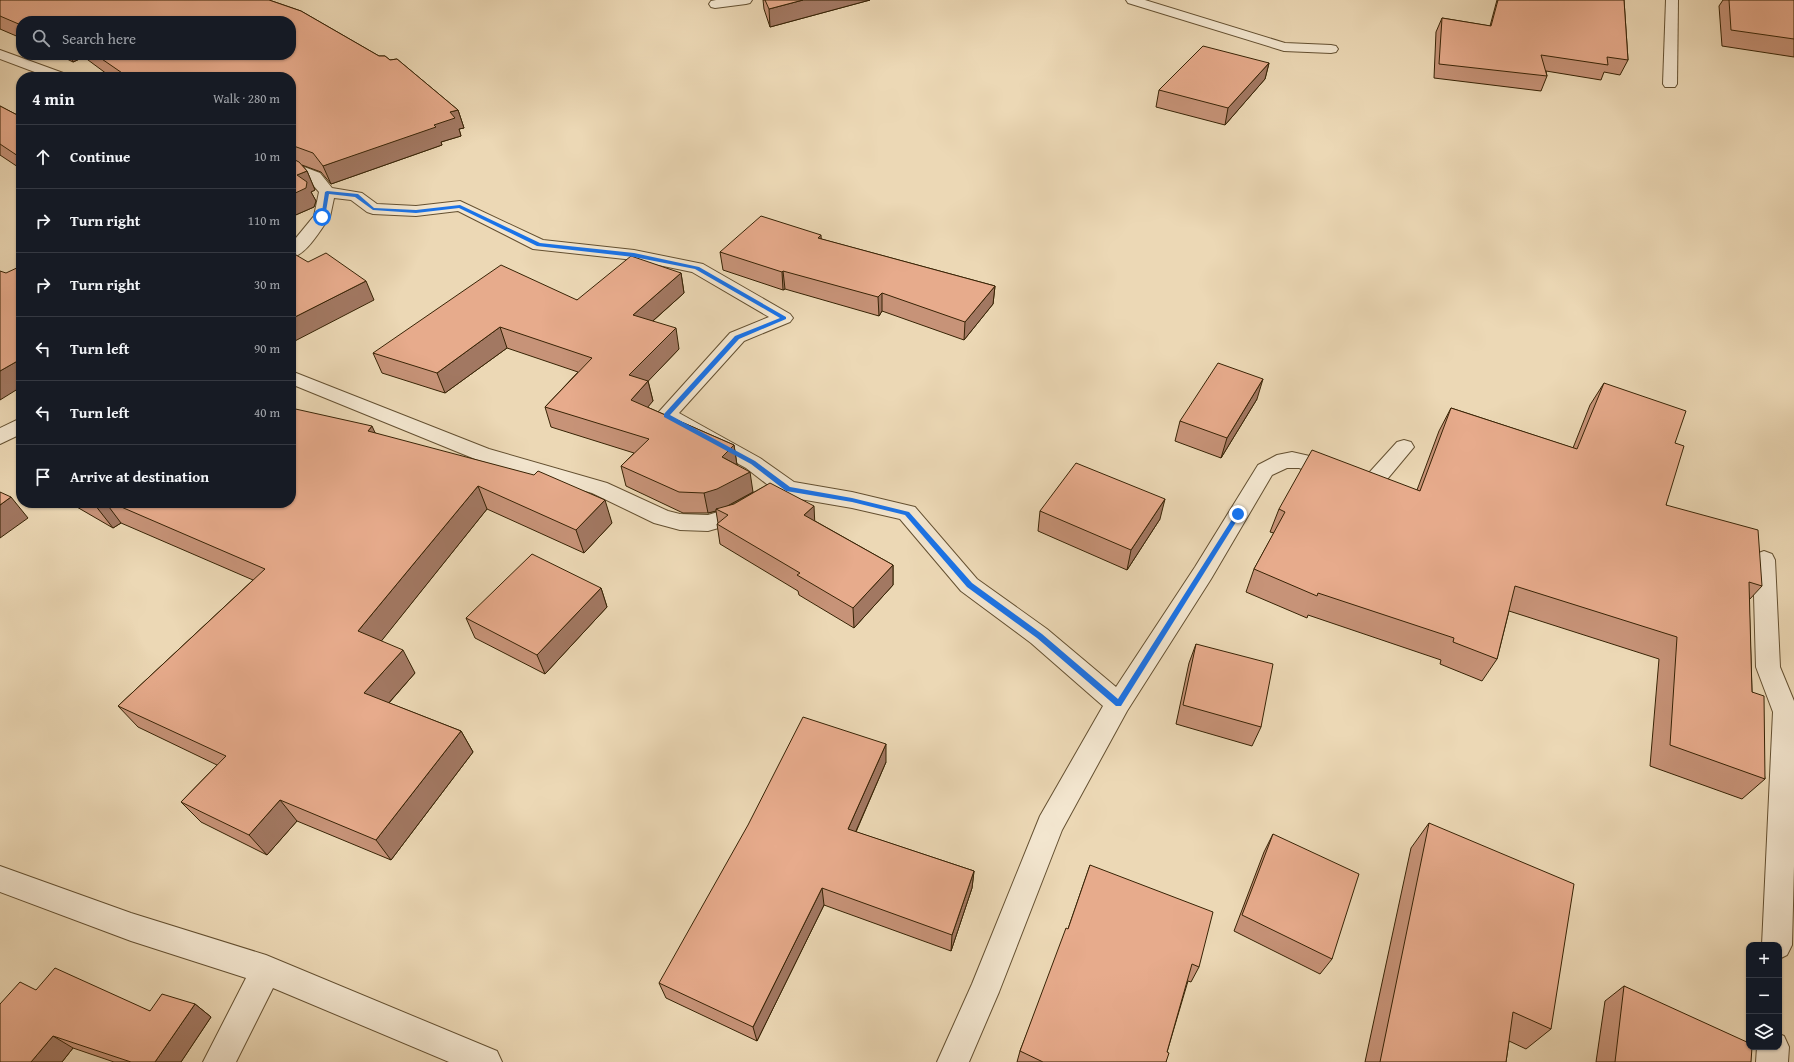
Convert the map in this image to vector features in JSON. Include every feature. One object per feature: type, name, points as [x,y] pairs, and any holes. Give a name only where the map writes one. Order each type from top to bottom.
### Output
[{"type":"street","points":[[715,4],[746,0]]},
{"type":"street","points":[[1131,0],[1284,46],[1331,49]]},
{"type":"street","points":[[1670,84],[1672,0]]},
{"type":"street","points":[[0,54],[48,72]]},
{"type":"street","points":[[296,169],[314,176],[327,192],[356,196],[373,209],[416,211],[460,206],[538,245],[634,255],[697,268],[784,318],[737,337],[666,415],[753,463],[788,489]]},
{"type":"street","points":[[296,249],[322,217],[327,192]]},
{"type":"street","points":[[296,379],[482,454],[600,488],[662,517],[680,522],[708,523],[728,516],[771,492],[788,489],[852,500],[907,513],[969,585],[1039,636],[1118,704]]},
{"type":"street","points":[[0,437],[16,428]]},
{"type":"street","points":[[953,1062],[984,992],[1050,825],[1118,704],[1203,572],[1265,470],[1279,461],[1303,460],[1333,473],[1372,484],[1404,447]]},
{"type":"street","points":[[1764,560],[1768,667],[1790,713],[1777,942]]},
{"type":"street","points":[[0,879],[131,927],[266,970],[486,1062]]},
{"type":"street","points":[[219,1062],[266,970]]},
{"type":"street","points":[[1772,1062],[1773,1050]]},
{"type":"building","points":[[0,0],[269,0],[301,11],[379,56],[385,56],[390,60],[397,59],[458,110],[450,112],[455,118],[434,125],[436,127],[323,166],[313,153],[296,147],[296,72],[121,72],[103,60],[296,60],[296,16],[16,16],[16,23],[0,16]]},
{"type":"building","points":[[765,0],[803,0],[769,9]]},
{"type":"building","points":[[1498,0],[1624,0],[1628,60],[1607,57],[1608,65],[1541,55],[1547,76],[1439,64],[1442,18],[1491,26]]},
{"type":"building","points":[[1729,0],[1794,0],[1794,39],[1731,30]]},
{"type":"building","points":[[1203,46],[1269,63],[1228,108],[1159,90]]},
{"type":"building","points":[[0,106],[16,114],[16,155],[0,144]]},
{"type":"building","points":[[296,160],[307,171],[297,175],[307,182],[306,188],[296,193]]},
{"type":"building","points":[[761,216],[821,235],[818,238],[995,286],[965,322],[882,293],[878,297],[783,271],[782,272],[720,252]]},
{"type":"building","points":[[326,253],[366,281],[296,316],[296,255],[308,262]]},
{"type":"building","points":[[631,256],[681,273],[633,315],[676,328],[629,375],[648,381],[631,400],[734,445],[722,457],[750,472],[717,489],[704,493],[679,492],[621,466],[649,439],[545,407],[592,358],[500,327],[437,373],[373,353],[501,265],[577,300]]},
{"type":"building","points":[[16,268],[16,362],[0,371],[0,271],[6,273]]},
{"type":"building","points":[[1218,363],[1263,379],[1227,438],[1180,421]]},
{"type":"building","points":[[1604,383],[1686,411],[1675,443],[1684,446],[1666,505],[1758,530],[1762,586],[1749,582],[1752,692],[1764,696],[1765,779],[1670,745],[1677,637],[1515,586],[1497,659],[1453,642],[1454,638],[1318,593],[1317,596],[1254,569],[1285,512],[1279,509],[1312,450],[1420,491],[1451,408],[1577,449]]},
{"type":"building","points":[[296,409],[372,426],[368,431],[534,475],[538,471],[605,500],[576,530],[478,486],[358,631],[403,650],[364,693],[461,731],[376,840],[280,800],[249,835],[181,802],[226,756],[118,706],[265,569],[124,508],[296,508]]},
{"type":"building","points":[[1076,463],[1165,499],[1131,550],[1040,511]]},
{"type":"building","points":[[770,483],[814,506],[804,515],[893,565],[853,608],[797,575],[800,573],[717,524],[728,515],[716,509],[734,504]]},
{"type":"building","points":[[0,492],[11,497],[0,505]]},
{"type":"building","points":[[532,554],[601,588],[537,655],[466,618]]},
{"type":"building","points":[[1196,644],[1273,664],[1261,727],[1183,705]]},
{"type":"building","points":[[803,717],[886,744],[848,829],[974,871],[952,935],[822,888],[753,1027],[659,983],[748,825]]},
{"type":"building","points":[[1429,823],[1574,884],[1551,1029],[1513,1012],[1506,1062],[1380,1062]]},
{"type":"building","points":[[1273,834],[1359,874],[1332,959],[1242,915]]},
{"type":"building","points":[[1090,865],[1213,912],[1199,967],[1192,964],[1167,1052],[1169,1053],[1166,1062],[1043,1062],[1020,1051],[1066,928],[1068,929]]},
{"type":"building","points":[[55,968],[150,1011],[162,994],[195,1004],[155,1062],[131,1062],[53,1036],[31,1062],[0,1062],[0,1004],[20,982],[36,990]]},
{"type":"building","points":[[1624,986],[1746,1042],[1746,1050],[1752,1050],[1751,1062],[1615,1062]]},
{"type":"route","points":[[322,217],[327,192],[356,196],[373,209],[416,211],[460,206],[538,245],[634,255],[697,268],[784,318],[737,337],[666,415],[753,463],[788,489],[852,500],[907,513],[969,585],[1039,636],[1118,704],[1203,572],[1238,514]]}]
